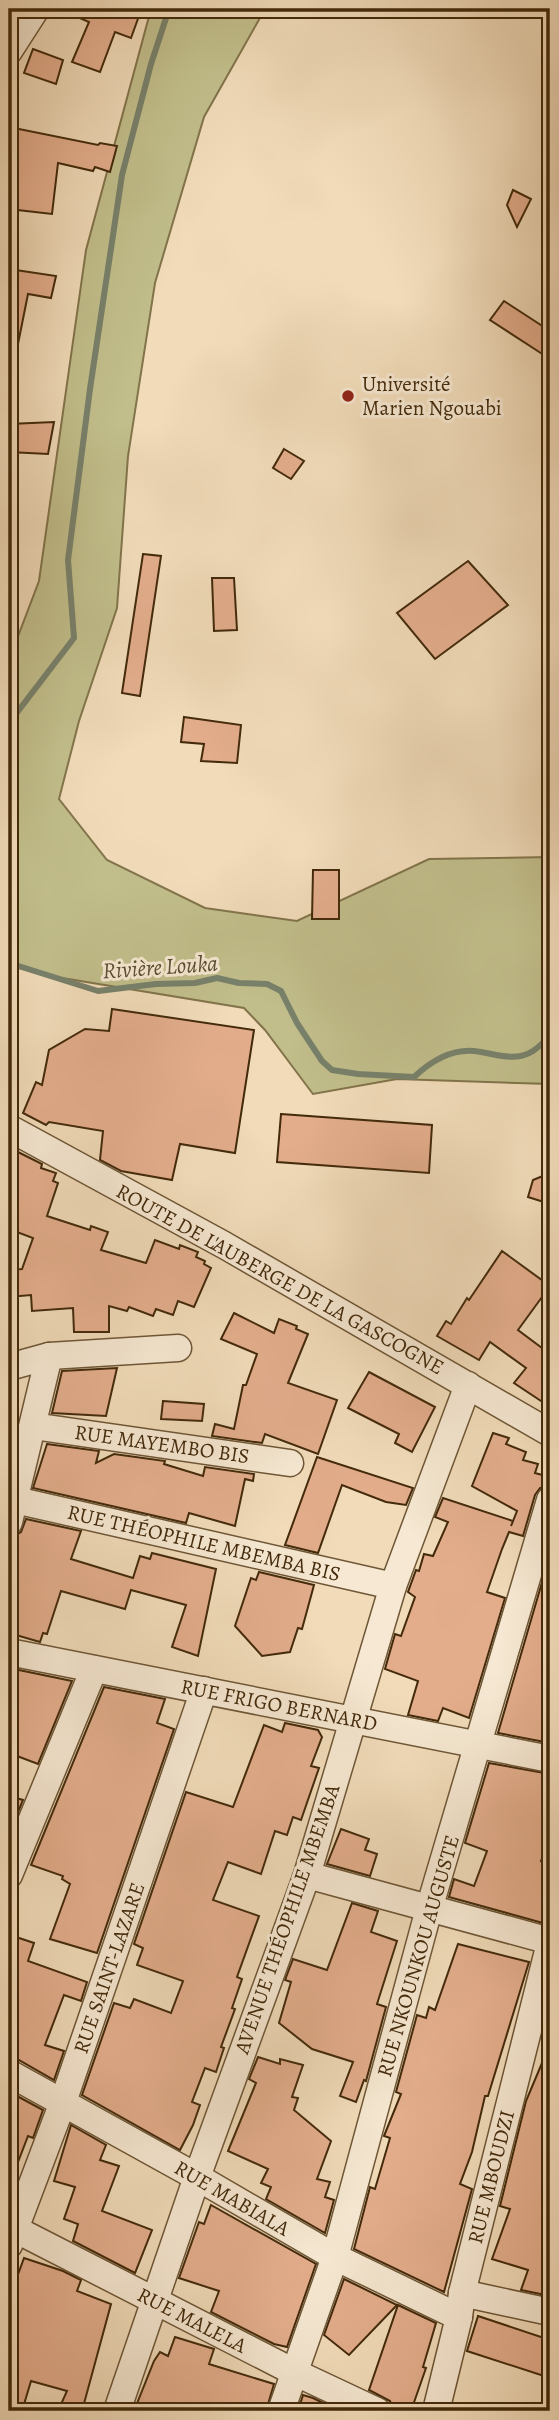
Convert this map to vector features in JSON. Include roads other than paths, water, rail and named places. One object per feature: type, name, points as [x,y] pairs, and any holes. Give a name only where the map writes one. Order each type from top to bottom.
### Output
[{"type":"street","points":[[9,51],[36,9]]},
{"type":"street","name":"ROUTE DE L'AUBERGE DE LA GASCOGNE","points":[[9,1128],[224,1245],[550,1433]]},
{"type":"street","points":[[9,1367],[49,1356],[178,1348]]},
{"type":"street","points":[[12,1511],[49,1356]]},
{"type":"street","name":"AVENUE THÉOPHILE MBEMBA","points":[[117,2411],[197,2177],[307,1875],[393,1586],[468,1385]]},
{"type":"street","name":"RUE MAYEMBO BIS","points":[[33,1426],[290,1463]]},
{"type":"street","name":"RUE NKOUNKOU AUGUSTE","points":[[281,2411],[335,2257],[429,1909],[550,1500]]},
{"type":"street","name":"RUE THÉOPHILE MBEMBA BIS","points":[[12,1511],[393,1586]]},
{"type":"street","name":"RUE FRIGO BERNARD","points":[[9,1652],[550,1759]]},
{"type":"street","points":[[9,1875],[94,1669]]},
{"type":"street","name":"RUE SAINT-LAZARE","points":[[11,2233],[63,2102],[204,1690]]},
{"type":"street","points":[[307,1875],[550,1942]]},
{"type":"street","name":"RUE MBOUDZI","points":[[436,2411],[550,1942]]},
{"type":"street","name":"RUE MABIALA","points":[[9,2073],[335,2257],[460,2305],[550,2312]]},
{"type":"street","name":"RUE MALELA","points":[[11,2233],[377,2411]]},
{"type":"waterway","points":[[9,723],[74,638],[68,560],[122,175],[151,64],[169,9]]},
{"type":"waterway","name":"Rivière Louka","points":[[9,963],[98,991],[156,984],[195,983],[217,978],[239,983],[267,984],[281,991],[297,1023],[322,1061],[332,1070],[358,1074],[414,1077],[441,1058],[465,1051],[504,1056],[526,1055],[550,1036]]},
{"type":"place","name":"Université Marien Ngouabi","points":[[348,396]]}]
